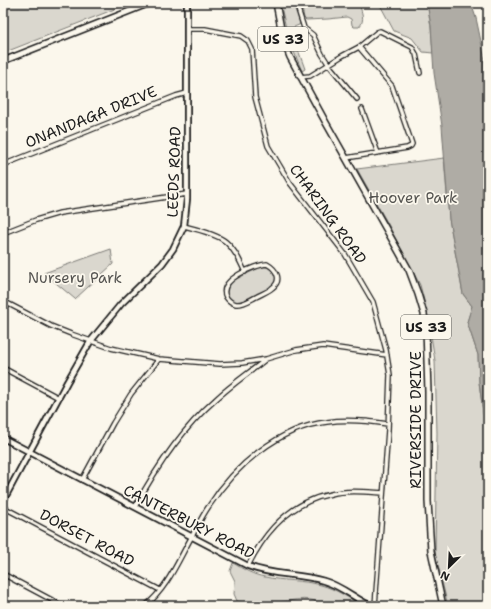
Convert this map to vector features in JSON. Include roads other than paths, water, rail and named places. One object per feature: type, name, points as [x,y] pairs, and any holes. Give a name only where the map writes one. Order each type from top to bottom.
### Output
[{"type":"main road","points":[[3,61],[150,3]]},
{"type":"main road","name":"RIVERSIDE DRIVE","points":[[276,3],[283,38],[290,57],[402,258],[424,314],[428,349],[428,501],[434,566],[443,606]]},
{"type":"street","name":"LEEDS ROAD","points":[[3,501],[90,342],[121,304],[169,255],[180,237],[184,226],[187,194],[187,3]]},
{"type":"street","points":[[296,3],[304,28],[314,35],[322,54],[329,65],[357,99]]},
{"type":"street","name":"CHARING ROAD","points":[[188,29],[205,29],[241,36],[248,41],[252,49],[255,97],[268,146],[290,183],[345,254],[373,302],[387,355],[390,375],[376,606]]},
{"type":"street","points":[[300,77],[310,76],[329,65],[345,54],[359,47],[377,32],[382,32],[412,47],[416,54],[420,73]]},
{"type":"street","points":[[346,158],[409,148],[412,144],[392,86],[359,47]]},
{"type":"street","name":"ONANDAGA DRIVE","points":[[3,165],[176,96],[187,93]]},
{"type":"street","points":[[362,109],[378,153]]},
{"type":"street","points":[[3,233],[36,220],[60,213],[187,194]]},
{"type":"street","points":[[184,226],[214,235],[226,241],[234,251],[245,272]]},
{"type":"street","points":[[267,264],[273,267],[277,272],[278,278],[272,289],[242,304],[236,304],[230,301],[226,296],[225,289],[227,283],[245,272],[260,265],[267,264]]},
{"type":"street","points":[[3,301],[51,326],[90,342],[159,359],[220,364],[242,363],[266,359],[296,350],[324,346],[387,355]]},
{"type":"street","points":[[82,480],[127,400],[159,359]]},
{"type":"street","points":[[135,508],[159,466],[188,427],[215,400],[266,359]]},
{"type":"street","points":[[3,368],[58,398]]},
{"type":"street","points":[[145,606],[160,590],[173,572],[209,505],[231,476],[239,468],[276,440],[295,430],[328,422],[359,421],[388,424]]},
{"type":"street","name":"CANTERBURY ROAD","points":[[3,438],[248,566],[270,573],[304,576],[324,581],[371,606]]},
{"type":"street","points":[[248,566],[259,544],[269,531],[290,512],[305,503],[331,494],[344,492],[383,493]]},
{"type":"street","name":"DORSET ROAD","points":[[3,507],[160,590]]},
{"type":"street","points":[[3,574],[64,606]]},
{"type":"park label","name":"Hoover Park","points":[[413,198]]},
{"type":"park label","name":"Nursery Park","points":[[75,278]]}]
